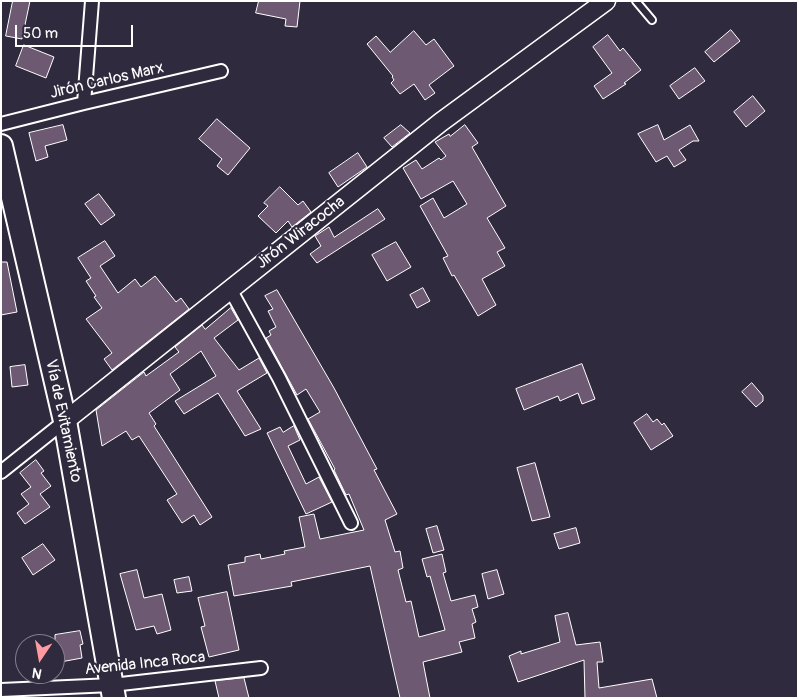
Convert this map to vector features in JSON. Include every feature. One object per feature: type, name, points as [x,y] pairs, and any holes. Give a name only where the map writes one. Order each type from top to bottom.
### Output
[{"type":"highway","name":"Vía de Evitamiento","points":[[1,146],[64,421],[113,691]]},
{"type":"street","points":[[84,102],[92,1]]},
{"type":"street","name":"Jirón Wiracocha","points":[[1,472],[441,122],[606,1]]},
{"type":"street","name":"Jirón Carlos Marx","points":[[1,124],[84,102],[221,71]]},
{"type":"street","points":[[230,289],[279,378],[351,523]]},
{"type":"street","name":"Avenida Inca Roca","points":[[1,690],[113,691],[261,668]]},
{"type":"lane","points":[[636,1],[652,20]]},
{"type":"building","points":[[13,1],[30,1],[22,39],[6,36]]},
{"type":"building","points":[[259,1],[300,1],[297,27],[285,26],[286,19],[256,13]]},
{"type":"building","points":[[731,30],[740,41],[714,62],[705,52]]},
{"type":"building","points":[[414,31],[426,45],[434,39],[454,66],[429,85],[435,93],[425,100],[414,84],[400,94],[391,83],[394,80],[393,76],[367,44],[376,36],[390,52]]},
{"type":"building","points":[[608,35],[620,51],[623,48],[641,70],[624,83],[626,84],[603,99],[594,86],[612,73],[593,47]]},
{"type":"building","points":[[24,45],[54,57],[46,78],[16,66]]},
{"type":"building","points":[[695,68],[705,81],[679,99],[670,86]]},
{"type":"building","points":[[753,96],[765,111],[746,127],[734,112]]},
{"type":"building","points":[[217,119],[250,148],[228,175],[217,166],[222,159],[199,139]]},
{"type":"building","points":[[63,125],[67,140],[45,146],[48,157],[36,161],[29,133]]},
{"type":"building","points":[[401,125],[410,133],[392,147],[384,138]]},
{"type":"building","points":[[465,125],[478,143],[472,147],[506,206],[487,218],[505,248],[497,252],[505,266],[482,279],[496,305],[478,316],[454,275],[452,276],[443,258],[448,256],[420,206],[433,198],[444,218],[467,204],[453,181],[421,199],[403,168],[416,160],[422,169],[439,158],[441,160],[446,156],[435,142],[449,134],[450,136]]},
{"type":"building","points":[[658,125],[664,140],[690,125],[699,141],[693,141],[679,150],[686,160],[674,167],[667,156],[656,162],[638,134]]},
{"type":"building","points":[[358,153],[367,167],[338,187],[329,173]]},
{"type":"building","points":[[280,187],[298,205],[303,201],[311,212],[292,227],[288,221],[276,233],[258,216],[268,206],[264,203]]},
{"type":"building","points":[[99,194],[115,215],[101,225],[85,204]]},
{"type":"building","points":[[378,209],[385,219],[317,263],[310,254],[321,246],[315,236],[329,227],[334,237]]},
{"type":"building","points":[[105,241],[115,256],[100,266],[118,293],[135,279],[141,287],[155,276],[176,302],[181,298],[189,309],[112,370],[104,359],[112,353],[86,319],[102,308],[86,281],[91,278],[78,258]]},
{"type":"building","points":[[396,242],[411,267],[387,281],[372,255]]},
{"type":"building","points":[[1,262],[7,262],[17,312],[1,315]]},
{"type":"building","points":[[423,288],[430,301],[417,308],[410,295]]},
{"type":"building","points":[[277,290],[334,388],[377,469],[374,470],[397,514],[385,520],[395,552],[400,551],[403,568],[398,570],[406,602],[411,601],[419,637],[445,630],[430,576],[427,577],[422,559],[442,554],[446,572],[443,573],[451,601],[475,595],[478,607],[472,609],[476,622],[472,624],[475,638],[459,642],[462,652],[423,662],[430,698],[400,698],[370,566],[291,582],[292,586],[234,596],[228,565],[245,562],[245,557],[260,554],[261,559],[285,554],[284,551],[305,547],[299,517],[314,514],[320,539],[364,530],[349,494],[346,495],[335,469],[308,419],[320,412],[306,389],[297,395],[266,338],[271,335],[269,331],[276,327],[268,311],[273,309],[265,296]]},
{"type":"building","points":[[231,308],[238,320],[214,338],[239,370],[259,358],[267,373],[237,391],[261,429],[245,436],[218,393],[184,414],[175,401],[216,376],[201,351],[170,374],[180,390],[149,413],[156,424],[154,426],[212,517],[200,525],[194,515],[182,523],[167,500],[177,494],[139,436],[132,440],[126,431],[102,446],[96,410],[144,372],[146,376],[179,352],[175,347],[202,325],[205,329]]},
{"type":"building","points":[[582,364],[595,399],[582,404],[578,393],[560,401],[558,396],[524,410],[516,389]]},
{"type":"building","points":[[25,365],[28,385],[12,387],[10,367]]},
{"type":"building","points":[[752,383],[763,396],[763,401],[756,407],[742,392]]},
{"type":"building","points":[[647,414],[653,422],[657,419],[662,425],[664,423],[673,436],[651,450],[634,423]]},
{"type":"building","points":[[294,426],[300,440],[288,446],[306,484],[319,477],[332,502],[306,514],[267,433],[280,427],[283,432]]},
{"type":"building","points":[[36,460],[44,471],[41,473],[51,486],[40,494],[50,507],[25,524],[17,513],[29,504],[21,494],[31,487],[20,473]]},
{"type":"building","points":[[535,463],[550,517],[532,521],[517,468]]},
{"type":"building","points":[[437,526],[444,550],[433,553],[426,529]]},
{"type":"building","points":[[576,528],[580,543],[559,549],[554,534]]},
{"type":"building","points":[[43,544],[55,560],[33,575],[22,558]]},
{"type":"building","points":[[137,570],[144,598],[162,594],[171,630],[157,634],[154,626],[136,630],[120,574]]},
{"type":"building","points":[[497,570],[504,594],[488,599],[482,574]]},
{"type":"building","points":[[189,577],[192,591],[177,593],[174,580]]},
{"type":"building","points":[[227,592],[239,650],[209,657],[201,627],[205,626],[198,598]]},
{"type":"building","points":[[568,613],[576,645],[600,642],[603,662],[597,662],[599,688],[652,679],[657,698],[585,698],[584,660],[518,682],[509,656],[521,651],[521,654],[560,642],[555,616]]},
{"type":"building","points":[[80,631],[83,644],[80,645],[82,658],[65,661],[65,634],[61,634]]},
{"type":"building","points":[[244,678],[249,698],[219,698],[215,681]]}]
